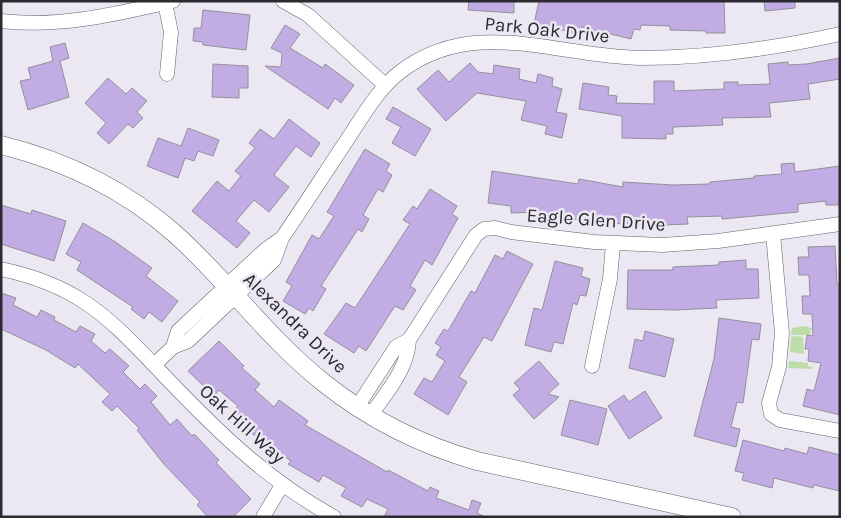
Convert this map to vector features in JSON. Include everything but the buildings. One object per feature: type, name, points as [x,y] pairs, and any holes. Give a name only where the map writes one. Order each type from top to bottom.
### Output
[{"type":"street","points":[[283,1],[308,15],[385,85]]},
{"type":"street","points":[[1,21],[32,24],[73,22],[169,2],[171,32],[167,74]]},
{"type":"street","name":"Park Oak Drive","points":[[231,291],[256,267],[274,260],[282,238],[385,85],[405,68],[432,52],[452,45],[473,42],[498,42],[629,57],[668,57],[749,49],[840,34]]},
{"type":"street","name":"Alexandra Drive","points":[[1,145],[70,166],[114,190],[175,234],[306,368],[364,411],[414,438],[477,461],[732,517]]},
{"type":"street","name":"Eagle Glen Drive","points":[[364,411],[394,380],[408,355],[409,340],[476,235],[484,229],[494,228],[511,232],[613,244],[681,244],[773,234],[840,224]]},
{"type":"street","points":[[773,234],[782,333],[779,366],[769,404],[771,414],[780,420],[840,431]]},
{"type":"street","points":[[592,366],[610,279],[613,244]]},
{"type":"street","name":"Oak Hill Way","points":[[1,269],[48,282],[83,300],[109,319],[224,438],[282,485],[334,517]]},
{"type":"street","points":[[154,365],[173,347],[188,341],[200,320],[231,291]]},
{"type":"street","name":"Eagle Glen Drive","points":[[364,411],[380,371],[396,347],[409,340]]},
{"type":"street","points":[[380,371],[394,380]]},
{"type":"street","points":[[263,517],[282,485]]},
{"type":"green space","points":[[803,326],[812,328],[810,335],[791,335],[792,328]]},
{"type":"green space","points":[[791,337],[803,337],[804,354],[790,352]]},
{"type":"green space","points":[[789,361],[808,363],[808,366],[813,367],[812,369],[788,368]]}]
